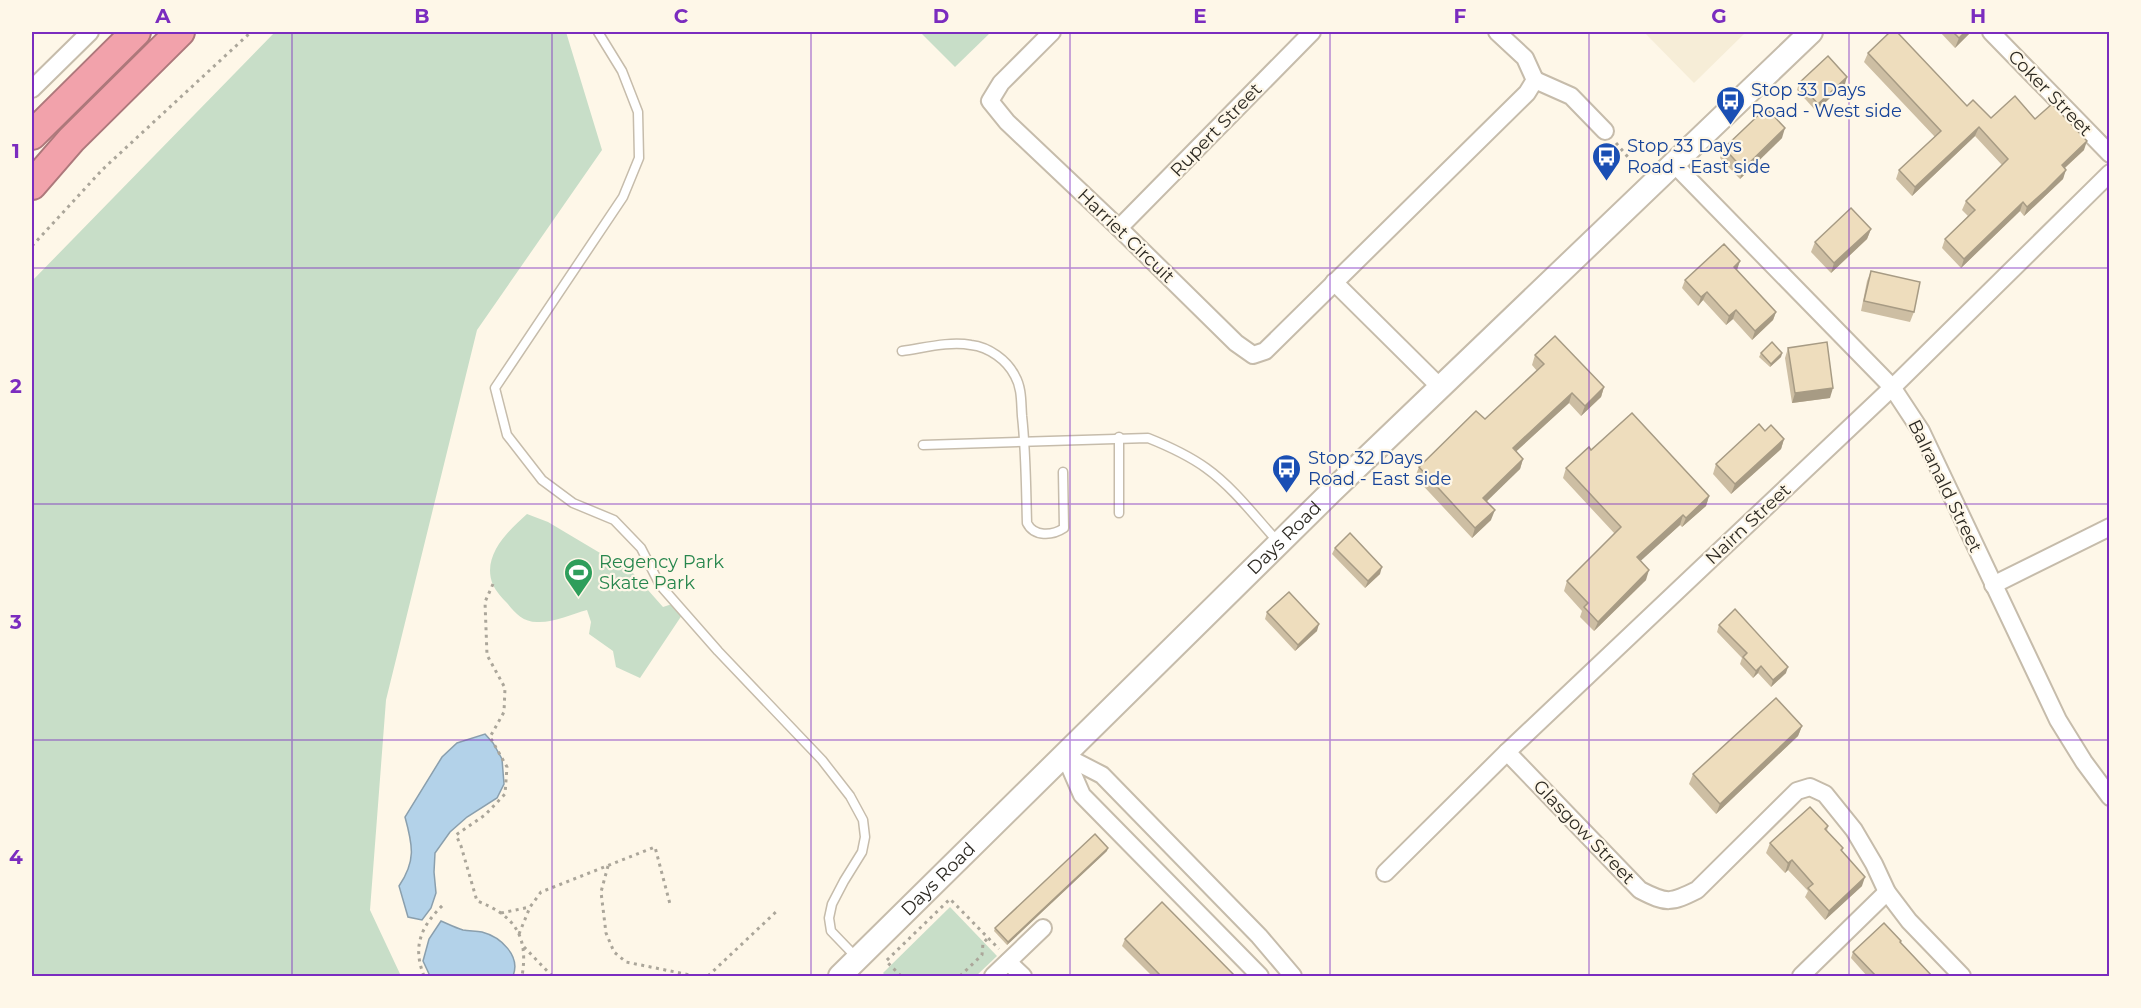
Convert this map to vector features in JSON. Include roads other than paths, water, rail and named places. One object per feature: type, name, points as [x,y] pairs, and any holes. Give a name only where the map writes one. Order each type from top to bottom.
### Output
[{"type":"highway","points":[[32,135],[136,32]]},
{"type":"highway","points":[[32,185],[71,140],[180,32]]},
{"type":"street","points":[[32,89],[90,32]]},
{"type":"street","name":"Harriet Circuit","points":[[1052,32],[1001,83],[990,101],[1007,122],[1236,343],[1253,355],[1265,351],[1527,93],[1535,80]]},
{"type":"street","name":"Rupert Street","points":[[1119,228],[1312,32]]},
{"type":"street","points":[[1497,32],[1525,58],[1535,80],[1571,96],[1605,131]]},
{"type":"street","name":"Days Road","points":[[840,976],[1279,543],[1811,32]]},
{"type":"street","name":"Coker Street","points":[[1990,32],[2109,154]]},
{"type":"street","name":"Balranald Street","points":[[1673,163],[1892,387],[1921,431],[2058,720],[2109,797]]},
{"type":"street","name":"Nairn Street","points":[[1385,873],[1507,752],[1892,387],[2109,173]]},
{"type":"street","points":[[1334,282],[1440,387]]},
{"type":"street","points":[[1993,585],[2109,527]]},
{"type":"street","name":"Glasgow Street","points":[[1507,752],[1640,890],[1661,901],[1679,899],[1697,890],[1797,791],[1810,788],[1824,794],[1854,830],[1887,892],[1909,921],[1962,976]]},
{"type":"street","points":[[1065,756],[1102,775],[1259,936],[1293,976]]},
{"type":"street","points":[[1065,756],[1082,795],[1260,976]]},
{"type":"street","points":[[1116,830],[1127,814],[1138,812]]},
{"type":"street","points":[[1801,976],[1887,892]]},
{"type":"street","points":[[993,976],[1004,956],[1043,928]]},
{"type":"street","points":[[1004,956],[1023,976]]},
{"type":"lane","points":[[598,32],[622,71],[638,112],[639,158],[623,197],[495,388],[507,435],[542,480],[573,503],[614,520],[641,548],[660,585],[718,651],[822,760],[850,796],[862,820],[865,837],[862,852],[836,896],[829,918],[831,931],[858,959]]},
{"type":"lane","points":[[902,351],[950,344],[971,344],[994,353],[1015,374],[1020,387],[1025,441],[1027,523],[1036,533],[1052,534],[1064,528],[1063,472]]},
{"type":"lane","points":[[1119,437],[1119,513]]},
{"type":"lane","points":[[923,445],[1119,437],[1148,438],[1171,447],[1206,468],[1226,485],[1279,543]]},
{"type":"water","points":[[485,734],[502,759],[504,784],[497,798],[467,817],[450,832],[435,853],[436,893],[431,908],[422,920],[408,917],[399,886],[408,869],[411,853],[410,836],[405,817],[442,757],[457,743]]},
{"type":"water","points":[[441,921],[463,930],[482,932],[496,938],[508,948],[512,955],[515,969],[513,976],[430,976],[423,961],[429,939]]},
{"type":"place","name":"Stop 33 Days Road - West side","points":[[1730,126]]},
{"type":"place","name":"Stop 33 Days Road - East side","points":[[1606,182]]},
{"type":"place","name":"Stop 32 Days Road - East side","points":[[1287,494]]},
{"type":"place","name":"Regency Park Skate Park","points":[[578,598]]}]
